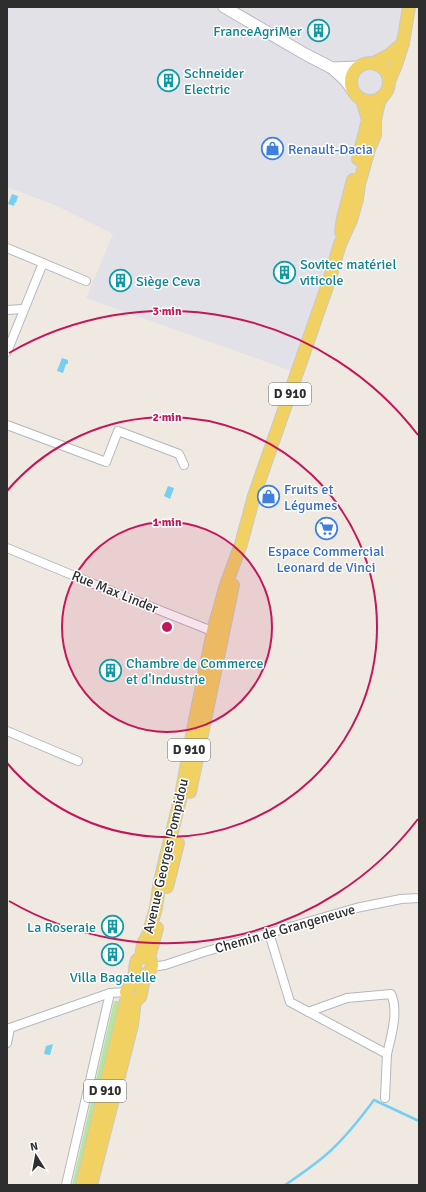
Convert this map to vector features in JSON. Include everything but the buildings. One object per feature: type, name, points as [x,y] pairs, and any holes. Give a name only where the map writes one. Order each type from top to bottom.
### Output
[{"type":"main road","points":[[224,7],[304,54],[332,68],[345,80],[355,94],[362,99],[370,101],[382,97],[386,92],[403,43],[409,7]]},
{"type":"main road","points":[[374,63],[389,55],[403,43]]},
{"type":"main road","points":[[352,89],[350,83],[351,77],[357,67],[362,64],[374,63],[380,66],[388,75],[389,81]]},
{"type":"main road","points":[[332,68],[357,67]]},
{"type":"main road","name":"Avenue Georges Pompidou","points":[[340,244],[351,220],[357,199],[359,184],[369,149],[375,135],[375,120],[379,102],[382,97]]},
{"type":"main road","name":"Avenue Georges Pompidou","points":[[129,996],[139,998],[141,995],[141,988],[148,961],[143,944],[148,935],[156,908],[159,886],[178,812],[218,633],[226,585],[241,544],[254,496],[330,281],[340,244],[343,218],[368,120],[362,99]]},
{"type":"main road","name":"Avenue Georges Pompidou","points":[[91,1185],[132,1025],[128,986],[132,982],[136,969],[136,960],[148,961]]},
{"type":"main road","name":"Avenue Georges Pompidou","points":[[82,1185],[129,996]]},
{"type":"street","points":[[7,248],[86,282]]},
{"type":"street","points":[[7,352],[43,263]]},
{"type":"street","points":[[7,310],[23,310]]},
{"type":"street","points":[[7,425],[106,462],[118,431],[179,454],[184,465]]},
{"type":"street","name":"Rue Max Linder","points":[[7,548],[218,633]]},
{"type":"street","points":[[7,731],[78,761]]},
{"type":"street","name":"Chemin de Grangeneuve","points":[[148,961],[165,965],[356,908],[400,899],[419,898]]},
{"type":"street","points":[[270,933],[290,1002],[387,1054]]},
{"type":"street","points":[[7,1043],[8,1029],[110,993],[129,996]]},
{"type":"street","points":[[66,1185],[110,993]]},
{"type":"street","points":[[308,1012],[347,998],[391,994],[394,1001],[394,1025],[387,1054],[385,1098]]},
{"type":"shaded area","points":[[7,7],[405,7],[387,81],[309,360],[303,375],[86,298],[113,234],[57,206],[7,187]]},
{"type":"green space","points":[[114,1001],[119,1001],[122,1004],[76,1185],[72,1185]]},
{"type":"water","points":[[12,194],[18,196],[14,206],[8,204]]},
{"type":"water","points":[[62,358],[68,360],[68,364],[66,364],[63,373],[57,371]]},
{"type":"water","points":[[168,486],[174,488],[170,499],[164,496]]},
{"type":"water","points":[[53,1044],[50,1055],[44,1054],[46,1046]]},
{"type":"waterway","points":[[285,1185],[334,1148],[374,1100],[419,1121]]},
{"type":"place","name":"FranceAgriMer","points":[[318,31]]},
{"type":"place","name":"Schneider Electric","points":[[169,81]]},
{"type":"place","name":"Renault-Dacia","points":[[273,149]]},
{"type":"place","name":"Sovitec matériel viticole","points":[[285,272]]},
{"type":"place","name":"Siège Ceva","points":[[121,281]]},
{"type":"place","name":"Fruits et Légumes","points":[[269,497]]},
{"type":"place","name":"Espace Commercial Leonard de Vinci","points":[[326,529]]},
{"type":"place","name":"Chambre de Commerce et d'Industrie","points":[[111,671]]},
{"type":"place","name":"La Roseraie","points":[[112,927]]},
{"type":"place","name":"Villa Bagatelle","points":[[113,955]]}]
